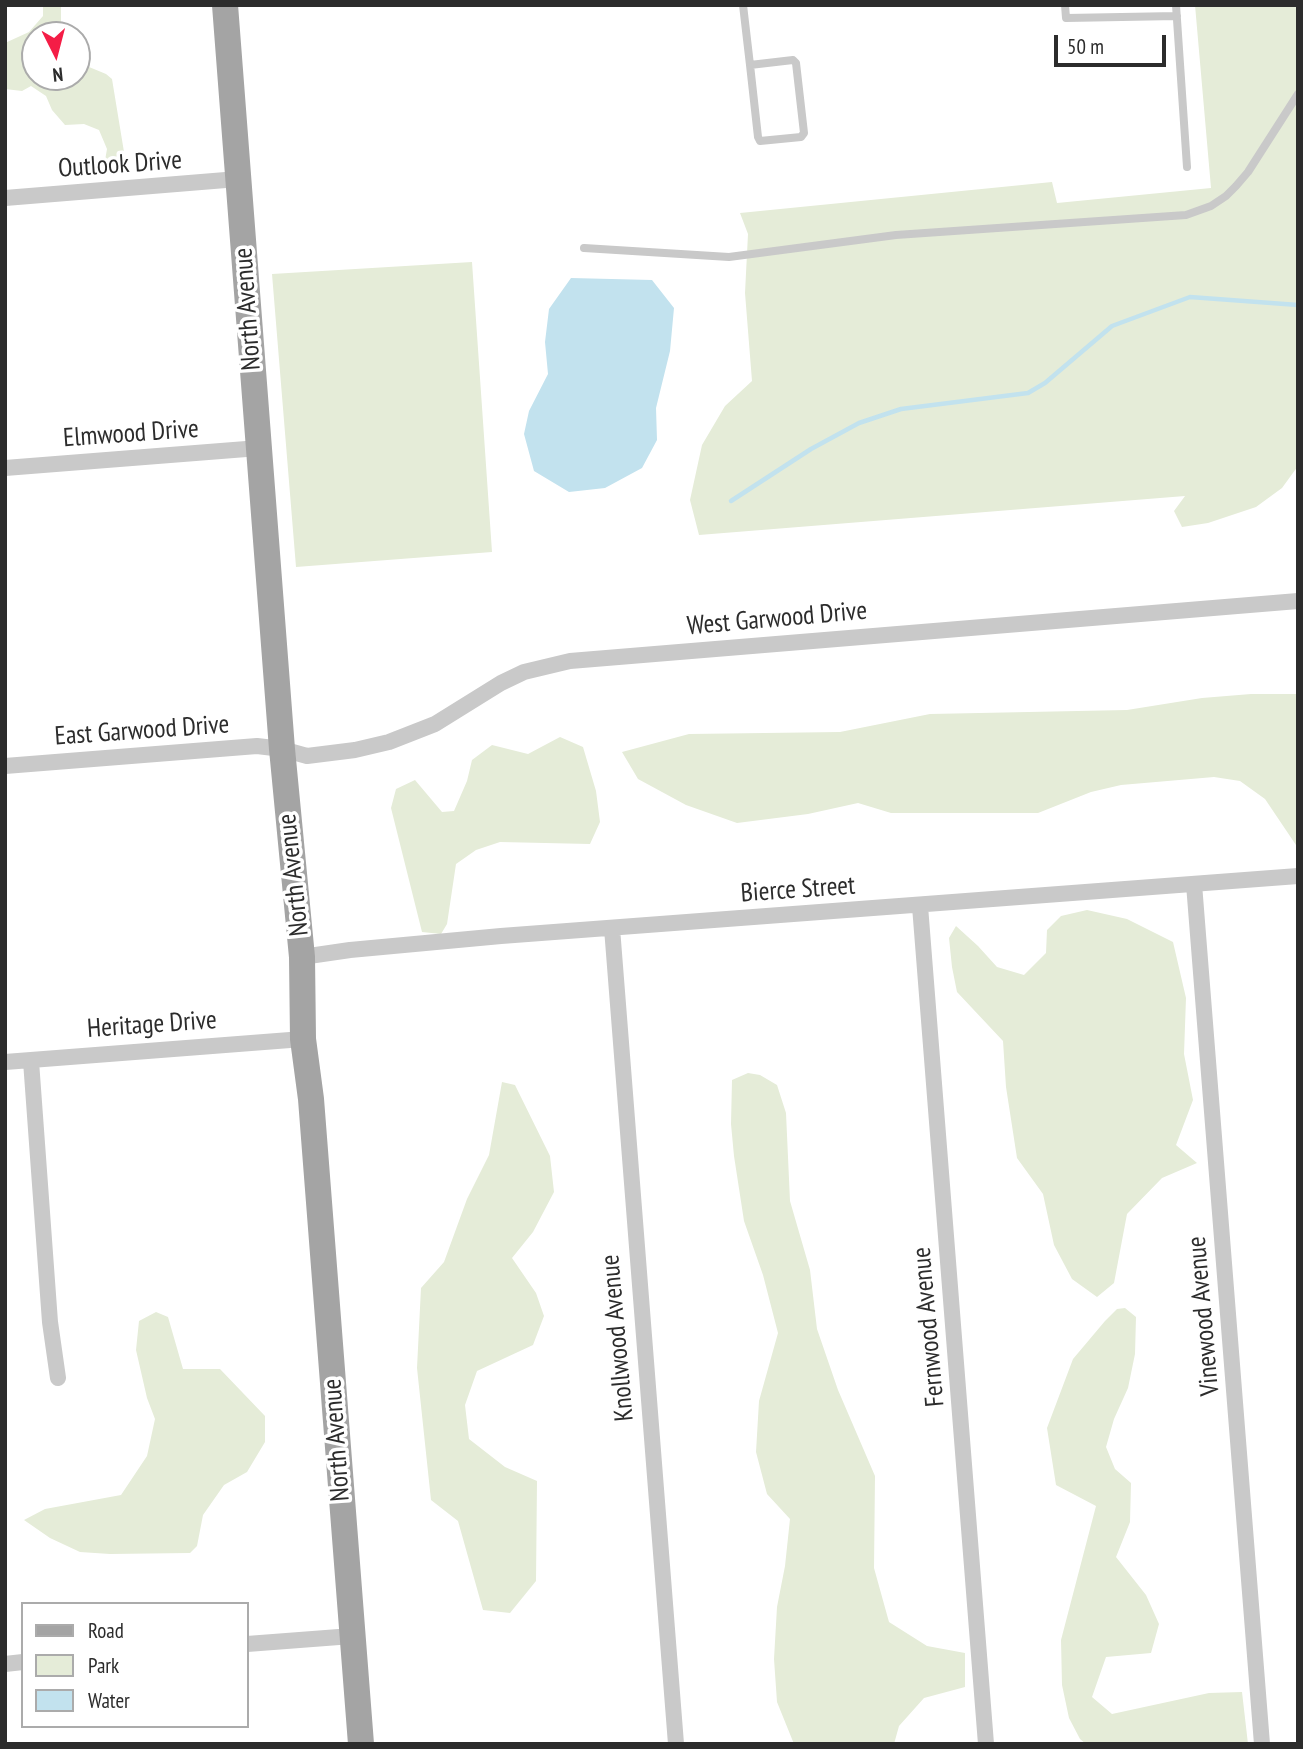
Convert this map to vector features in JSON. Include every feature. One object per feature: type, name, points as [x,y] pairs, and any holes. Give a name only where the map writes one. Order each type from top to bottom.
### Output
[{"type":"main road","name":"North Avenue","points":[[225,5],[282,749],[302,957],[303,1038],[311,1099],[361,1744]]},
{"type":"street","name":"Outlook Drive","points":[[5,198],[238,179]]},
{"type":"street","name":"Elmwood Drive","points":[[5,468],[259,448]]},
{"type":"street","name":"West Garwood Drive","points":[[282,749],[307,756],[355,750],[389,742],[435,724],[512,677],[570,661],[1298,601]]},
{"type":"street","name":"East Garwood Drive","points":[[5,766],[257,746],[282,749]]},
{"type":"street","name":"Bierce Street","points":[[302,957],[350,950],[611,928],[1298,876]]},
{"type":"street","name":"Vinewood Avenue","points":[[1194,884],[1262,1744]]},
{"type":"street","name":"Fernwood Avenue","points":[[920,906],[986,1744]]},
{"type":"street","name":"Knollwood Avenue","points":[[611,928],[676,1744]]},
{"type":"street","name":"Heritage Drive","points":[[5,1062],[303,1038]]},
{"type":"street","points":[[31,1061],[50,1322],[58,1378]]},
{"type":"street","points":[[248,1644],[352,1636]]},
{"type":"lane","points":[[743,5],[750,65],[760,141],[801,137],[804,133],[796,63],[793,60],[750,65]]},
{"type":"lane","points":[[1065,5],[1066,18],[1177,16]]},
{"type":"lane","points":[[1176,5],[1187,167]]},
{"type":"lane","points":[[584,248],[729,257],[896,235],[1186,215],[1211,206],[1236,186],[1248,172],[1298,94]]},
{"type":"green space","points":[[43,5],[61,5],[61,21],[39,21],[43,16]]},
{"type":"green space","points":[[1195,5],[1298,5],[1298,466],[1282,488],[1256,507],[1208,523],[1182,527],[1174,511],[1185,496],[699,535],[690,500],[702,445],[725,406],[752,381],[745,293],[748,234],[740,213],[1052,182],[1057,203],[1211,188]]},
{"type":"green space","points":[[21,36],[21,91],[5,89],[5,43]]},
{"type":"green space","points":[[91,68],[112,79],[125,174],[107,174],[104,166],[107,149],[99,130],[84,124],[65,125],[52,110],[46,96],[38,91],[91,91]]},
{"type":"green space","points":[[472,262],[492,552],[296,567],[272,274]]},
{"type":"green space","points":[[1298,694],[1298,848],[1265,799],[1240,781],[1214,777],[1121,785],[1091,792],[1038,813],[891,813],[858,803],[808,814],[737,823],[686,805],[638,779],[622,752],[689,734],[840,732],[930,714],[1127,710],[1202,698]]},
{"type":"green space","points":[[560,737],[583,747],[596,791],[600,822],[590,844],[500,842],[476,850],[456,864],[447,924],[441,934],[422,932],[391,808],[396,789],[415,780],[442,812],[454,811],[467,781],[472,760],[492,745],[528,754]]},
{"type":"green space","points":[[1087,910],[1127,919],[1173,942],[1186,998],[1184,1054],[1193,1100],[1176,1145],[1197,1163],[1162,1178],[1127,1214],[1114,1283],[1097,1297],[1072,1279],[1054,1245],[1043,1194],[1017,1158],[1006,1087],[1003,1041],[957,992],[949,938],[956,926],[997,967],[1024,975],[1046,953],[1047,930],[1061,916]]},
{"type":"green space","points":[[748,1073],[760,1075],[777,1085],[786,1113],[790,1201],[810,1270],[817,1329],[838,1390],[875,1476],[874,1568],[889,1622],[927,1646],[965,1653],[965,1687],[924,1698],[899,1726],[894,1744],[794,1744],[777,1702],[774,1659],[777,1607],[790,1519],[767,1494],[756,1452],[759,1401],[778,1333],[763,1275],[744,1221],[734,1156],[731,1124],[732,1080]]},
{"type":"green space","points":[[502,1082],[515,1085],[550,1156],[554,1192],[533,1232],[512,1258],[536,1293],[544,1316],[533,1345],[477,1371],[465,1405],[469,1439],[505,1467],[537,1481],[536,1581],[510,1613],[483,1610],[458,1521],[431,1500],[417,1368],[421,1288],[444,1262],[467,1199],[489,1155]]},
{"type":"green space","points":[[1125,1308],[1136,1317],[1135,1354],[1128,1388],[1114,1419],[1106,1447],[1115,1469],[1131,1483],[1130,1522],[1116,1557],[1146,1595],[1159,1624],[1151,1653],[1106,1657],[1092,1697],[1112,1714],[1209,1693],[1242,1692],[1248,1744],[1086,1744],[1080,1739],[1069,1718],[1062,1685],[1061,1640],[1096,1506],[1056,1485],[1047,1428],[1073,1359],[1117,1309]]},
{"type":"green space","points":[[156,1312],[168,1317],[183,1369],[220,1369],[265,1416],[265,1442],[247,1472],[224,1485],[203,1515],[197,1546],[190,1553],[80,1552],[50,1538],[24,1520],[45,1509],[121,1495],[147,1456],[155,1419],[147,1398],[136,1350],[139,1321]]},
{"type":"water","points":[[571,278],[652,280],[674,308],[670,351],[656,408],[657,440],[642,468],[605,488],[569,492],[534,471],[524,434],[529,411],[548,374],[545,342],[549,309]]},
{"type":"waterway","points":[[731,501],[811,449],[859,423],[901,409],[1028,393],[1045,383],[1112,326],[1190,297],[1298,305]]}]
